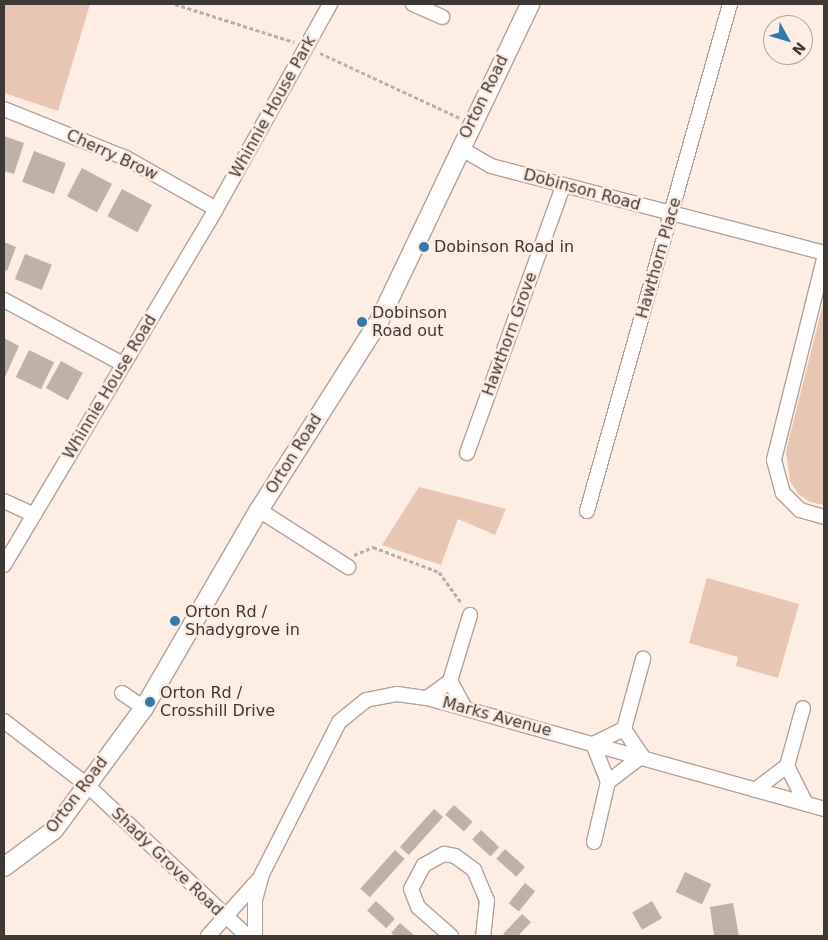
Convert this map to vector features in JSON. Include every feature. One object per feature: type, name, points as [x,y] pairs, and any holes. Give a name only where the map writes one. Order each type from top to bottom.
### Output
[{"type":"street","name":"Whinnie House Park","points":[[216,209],[330,4]]},
{"type":"street","points":[[413,4],[442,17]]},
{"type":"street","name":"Orton Road","points":[[4,867],[54,830],[144,708],[259,510],[380,319],[471,123],[530,4]]},
{"type":"street","name":"Hawthorn Place","points":[[587,511],[730,4]]},
{"type":"street","name":"Cherry Brow","points":[[4,109],[126,158],[216,209]]},
{"type":"street","name":"Dobinson Road","points":[[460,148],[491,166],[824,253]]},
{"type":"street","name":"Hawthorn Grove","points":[[467,453],[563,186]]},
{"type":"street","name":"Whinnie House Road","points":[[4,565],[216,209]]},
{"type":"street","points":[[824,259],[774,460],[783,493],[800,510],[824,516]]},
{"type":"street","points":[[4,300],[123,364]]},
{"type":"street","points":[[4,501],[34,515]]},
{"type":"street","points":[[259,510],[348,567]]},
{"type":"street","points":[[427,698],[450,681],[470,614]]},
{"type":"street","points":[[608,782],[642,756],[624,729],[643,659]]},
{"type":"street","points":[[450,681],[465,708]]},
{"type":"street","points":[[122,693],[144,708]]},
{"type":"street","name":"Marks Avenue","points":[[208,936],[227,919],[262,874],[339,722],[366,700],[397,694],[427,698],[642,756],[824,809]]},
{"type":"street","points":[[755,790],[787,766],[803,708]]},
{"type":"street","name":"Shady Grove Road","points":[[4,721],[88,786],[247,936]]},
{"type":"street","points":[[594,842],[608,782],[593,744],[624,729]]},
{"type":"street","points":[[787,766],[806,804]]},
{"type":"street","points":[[451,936],[418,907],[411,889],[424,865],[444,854],[455,856],[474,870],[487,900],[483,936]]},
{"type":"street","name":"Marks Avenue","points":[[255,936],[255,900],[262,874]]},
{"type":"path","points":[[175,4],[306,46],[471,123]]},
{"type":"path","points":[[348,567],[356,553],[373,547],[439,572],[470,614]]},
{"type":"shaded area","points":[[4,4],[90,4],[58,111],[4,93]]},
{"type":"shaded area","points":[[824,300],[824,505],[810,502],[798,494],[790,481],[786,451]]},
{"type":"shaded area","points":[[419,487],[506,509],[495,535],[458,519],[441,565],[382,545]]},
{"type":"shaded area","points":[[707,578],[799,604],[778,678],[736,666],[738,657],[689,643]]},
{"type":"building","points":[[4,136],[24,143],[14,174],[4,171]]},
{"type":"building","points":[[34,151],[66,163],[54,194],[22,182]]},
{"type":"building","points":[[82,168],[112,184],[97,212],[67,196]]},
{"type":"building","points":[[122,189],[152,205],[137,232],[107,216]]},
{"type":"building","points":[[4,242],[16,247],[7,271],[4,270]]},
{"type":"building","points":[[25,254],[52,265],[42,290],[15,279]]},
{"type":"building","points":[[4,338],[19,346],[4,379]]},
{"type":"building","points":[[29,350],[54,362],[41,389],[16,377]]},
{"type":"building","points":[[61,361],[83,373],[68,400],[46,388]]},
{"type":"building","points":[[454,805],[473,822],[464,831],[445,815]]},
{"type":"building","points":[[434,809],[443,817],[409,855],[400,847]]},
{"type":"building","points":[[481,830],[499,847],[490,857],[472,840]]},
{"type":"building","points":[[505,849],[525,867],[516,877],[496,859]]},
{"type":"building","points":[[395,850],[405,859],[370,897],[360,889]]},
{"type":"building","points":[[685,872],[711,884],[702,904],[676,892]]},
{"type":"building","points":[[525,883],[535,891],[519,911],[509,903]]},
{"type":"building","points":[[376,901],[395,919],[386,928],[367,911]]},
{"type":"building","points":[[652,901],[662,918],[642,930],[632,912]]},
{"type":"building","points":[[733,903],[739,936],[714,936],[710,907]]},
{"type":"building","points":[[522,914],[531,922],[518,936],[506,936],[503,934]]},
{"type":"building","points":[[400,923],[415,936],[395,936],[391,933]]},
{"type":"place","name":"Dobinson Road in","points":[[424,247]]},
{"type":"place","name":"Dobinson Road out","points":[[362,322]]},
{"type":"place","name":"Orton Rd / Shadygrove in","points":[[175,621]]},
{"type":"place","name":"Orton Rd / Crosshill Drive","points":[[150,702]]}]
